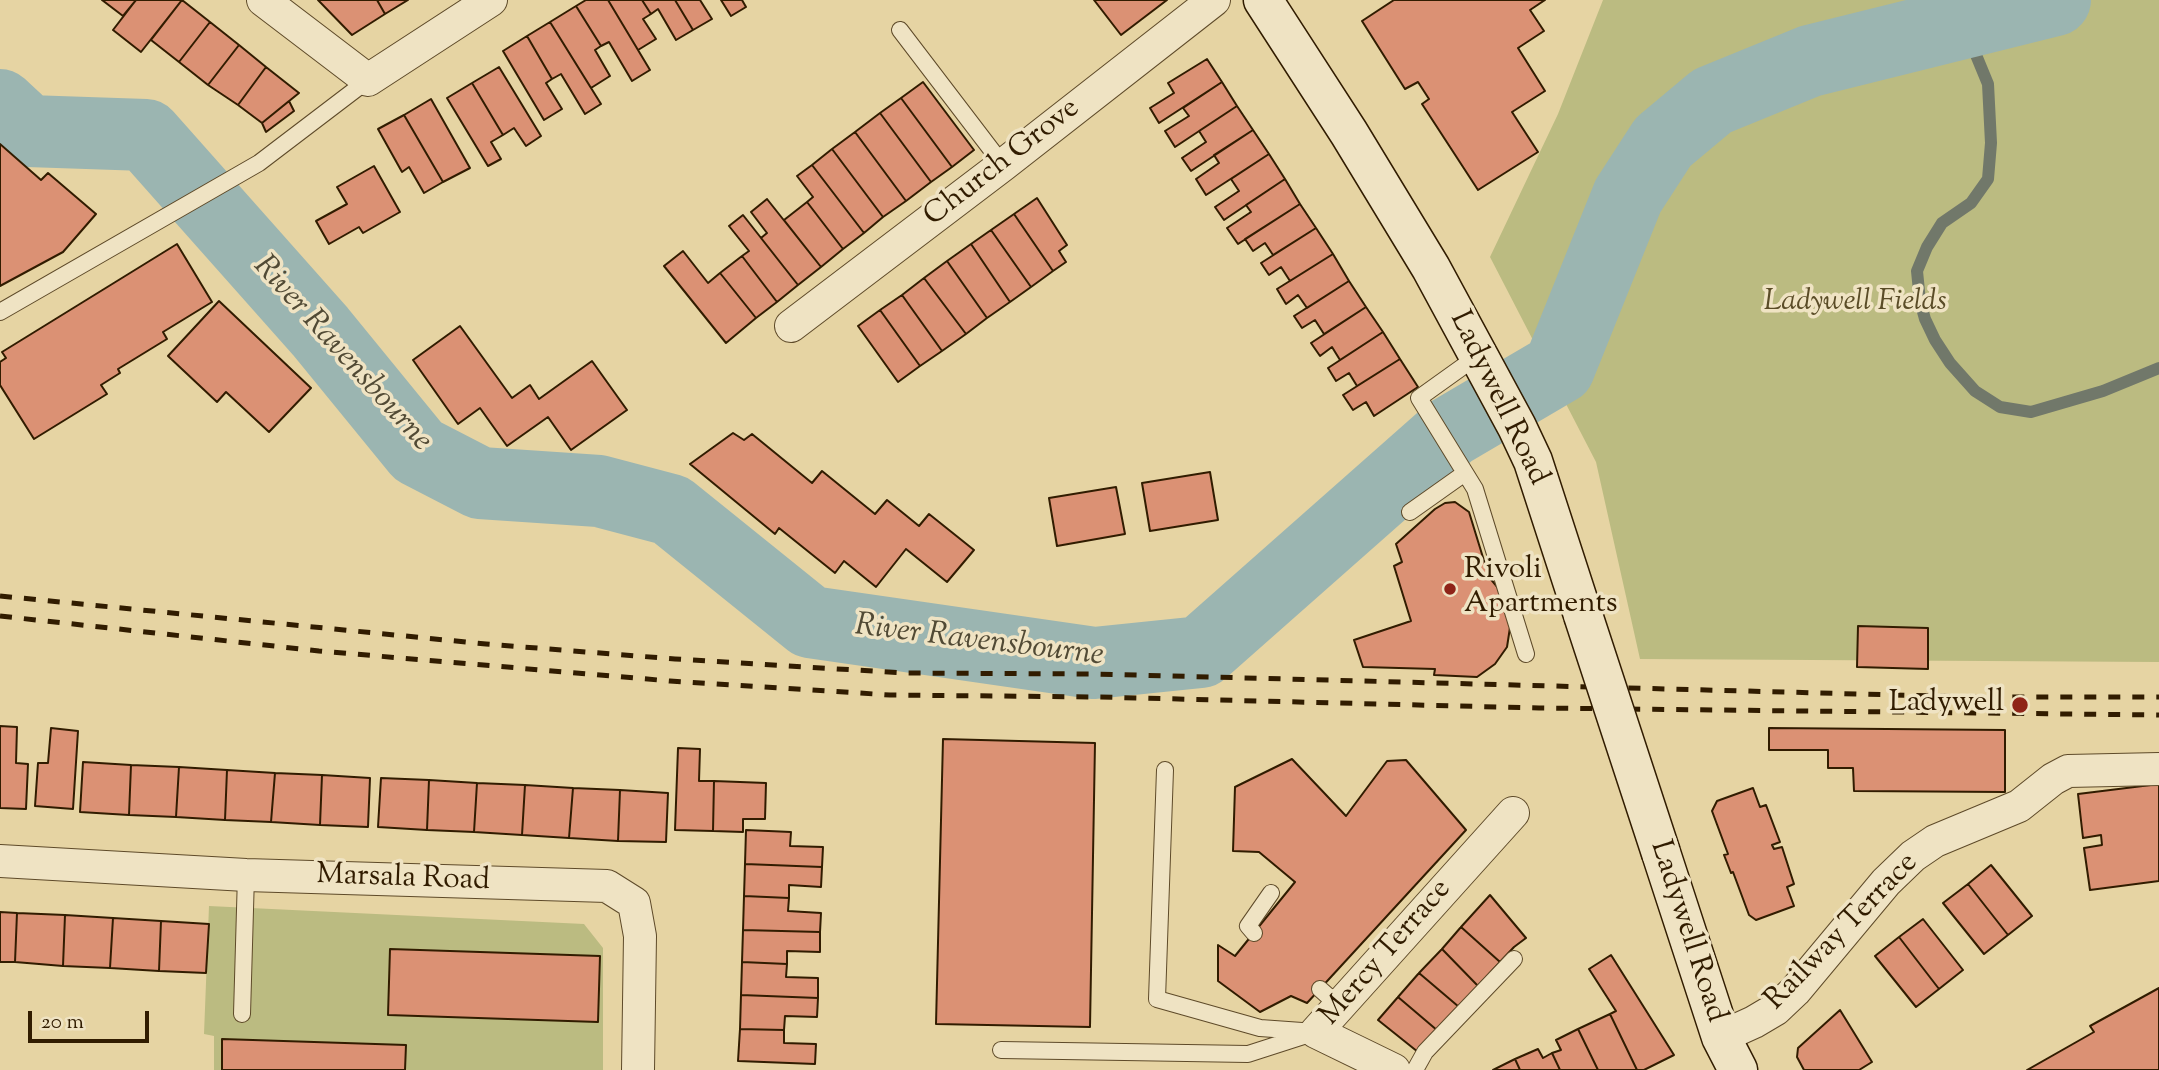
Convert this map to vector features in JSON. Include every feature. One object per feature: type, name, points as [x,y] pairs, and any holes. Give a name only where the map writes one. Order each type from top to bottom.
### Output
[{"type":"main road","name":"Ladywell Road","points":[[1263,0],[1349,133],[1431,268],[1533,461],[1721,1037],[1738,1070]]},
{"type":"street","points":[[263,0],[368,80],[491,0]]},
{"type":"street","name":"Church Grove","points":[[790,326],[1003,165],[1214,0]]},
{"type":"street","name":"Railway Terrace","points":[[1721,1037],[1776,1009],[1795,991],[1886,882],[1913,856],[1936,841],[2012,809],[2068,771],[2159,769]]},
{"type":"street","name":"Mercy Terrace","points":[[1394,1070],[1316,1032],[1329,997],[1513,813]]},
{"type":"street","name":"Marsala Road","points":[[0,861],[246,875],[607,886],[634,903],[640,936],[638,1070]]},
{"type":"lane","points":[[900,30],[1003,165]]},
{"type":"lane","points":[[0,312],[259,163],[368,80]]},
{"type":"lane","points":[[1471,342],[1419,397],[1475,489],[1526,653]]},
{"type":"lane","points":[[1410,512],[1465,473]]},
{"type":"lane","points":[[1165,770],[1157,999],[1259,1028],[1316,1032]]},
{"type":"lane","points":[[242,1014],[246,875]]},
{"type":"lane","points":[[1254,933],[1248,926],[1271,893]]},
{"type":"lane","points":[[1415,1070],[1425,1052],[1514,959]]},
{"type":"lane","points":[[1002,1050],[1248,1054],[1316,1032]]},
{"type":"green space","name":"Ladywell Fields","points":[[1603,0],[2159,0],[2159,662],[1640,659],[1596,462],[1490,257],[1558,114]]},
{"type":"green space","points":[[209,906],[584,924],[603,948],[603,1070],[214,1070],[214,1036],[204,1034]]},
{"type":"building","points":[[102,0],[136,0],[123,16]]},
{"type":"building","points":[[136,0],[182,0],[141,52],[113,30]]},
{"type":"building","points":[[182,0],[210,22],[179,62],[151,40]]},
{"type":"building","points":[[318,0],[377,0],[385,14],[352,35]]},
{"type":"building","points":[[377,0],[408,0],[385,14]]},
{"type":"building","points":[[586,0],[608,0],[650,70],[632,81],[609,42],[601,46],[576,6]]},
{"type":"building","points":[[608,0],[642,0],[651,14],[643,19],[656,39],[638,50]]},
{"type":"building","points":[[642,0],[675,0],[693,30],[676,40],[658,9],[651,14]]},
{"type":"building","points":[[675,0],[700,0],[712,19],[693,30]]},
{"type":"building","points":[[721,0],[742,0],[746,7],[731,16]]},
{"type":"building","points":[[1094,0],[1167,0],[1121,35]]},
{"type":"building","points":[[1394,0],[1545,0],[1530,10],[1544,31],[1518,48],[1545,91],[1512,112],[1538,152],[1478,190],[1422,104],[1429,99],[1418,82],[1405,89],[1362,21]]},
{"type":"building","points":[[576,6],[601,46],[595,50],[610,76],[591,88],[550,22]]},
{"type":"building","points":[[210,22],[239,45],[208,85],[179,62]]},
{"type":"building","points":[[550,22],[601,104],[585,114],[561,74],[552,79],[527,36]]},
{"type":"building","points":[[527,36],[552,79],[546,83],[562,109],[544,120],[503,51]]},
{"type":"building","points":[[239,45],[266,67],[238,105],[208,85]]},
{"type":"building","points":[[1207,59],[1222,82],[1159,123],[1150,108],[1174,93],[1168,83]]},
{"type":"building","points":[[266,67],[299,93],[262,123],[238,105]]},
{"type":"building","points":[[499,67],[541,136],[526,146],[514,128],[503,135],[472,83]]},
{"type":"building","points":[[923,82],[974,150],[952,167],[901,98]]},
{"type":"building","points":[[1222,82],[1237,106],[1175,147],[1165,131],[1189,116],[1183,108]]},
{"type":"building","points":[[472,83],[503,135],[491,142],[501,159],[488,166],[447,98]]},
{"type":"building","points":[[901,98],[952,167],[931,182],[880,113]]},
{"type":"building","points":[[431,99],[470,168],[443,182],[404,115]]},
{"type":"building","points":[[289,101],[294,111],[266,132],[262,123]]},
{"type":"building","points":[[1237,106],[1253,130],[1191,171],[1182,158],[1206,142],[1199,131]]},
{"type":"building","points":[[880,113],[931,182],[906,201],[855,132]]},
{"type":"building","points":[[404,115],[443,182],[424,193],[409,167],[402,172],[378,129]]},
{"type":"building","points":[[1253,130],[1269,154],[1206,195],[1196,179],[1219,163],[1214,155]]},
{"type":"building","points":[[855,132],[906,201],[883,217],[832,149]]},
{"type":"building","points":[[0,144],[41,180],[48,173],[96,214],[63,252],[0,286]]},
{"type":"building","points":[[832,149],[883,217],[864,233],[812,165]]},
{"type":"building","points":[[1269,154],[1285,179],[1224,220],[1215,207],[1239,191],[1231,179]]},
{"type":"building","points":[[812,165],[864,233],[843,249],[807,202],[813,197],[797,176]]},
{"type":"building","points":[[374,166],[400,212],[363,233],[359,227],[329,244],[316,221],[347,204],[337,187]]},
{"type":"building","points":[[1285,179],[1300,204],[1238,244],[1227,228],[1251,212],[1246,205]]},
{"type":"building","points":[[1037,198],[1067,245],[1059,251],[1066,262],[1053,271],[1014,214]]},
{"type":"building","points":[[767,199],[821,267],[798,285],[761,238],[767,233],[751,212]]},
{"type":"building","points":[[807,202],[843,249],[821,267],[784,220]]},
{"type":"building","points":[[1300,204],[1316,228],[1273,255],[1265,243],[1253,251],[1245,239]]},
{"type":"building","points":[[1014,214],[1053,271],[1031,287],[991,230]]},
{"type":"building","points":[[743,215],[798,285],[777,302],[742,256],[749,251],[729,226]]},
{"type":"building","points":[[1316,228],[1333,254],[1290,281],[1281,267],[1269,275],[1261,263]]},
{"type":"building","points":[[991,230],[1031,287],[1010,302],[971,244]]},
{"type":"building","points":[[177,244],[212,302],[163,332],[167,339],[118,369],[120,373],[101,385],[107,394],[34,439],[0,385],[0,362],[6,358],[2,352]]},
{"type":"building","points":[[971,244],[1010,302],[987,318],[947,261]]},
{"type":"building","points":[[683,251],[708,283],[720,273],[756,318],[726,343],[664,266]]},
{"type":"building","points":[[1333,254],[1349,281],[1307,308],[1298,295],[1286,304],[1277,289]]},
{"type":"building","points":[[742,256],[777,302],[756,318],[720,273]]},
{"type":"building","points":[[947,261],[987,318],[966,334],[924,278]]},
{"type":"building","points":[[924,278],[966,334],[942,351],[902,295]]},
{"type":"building","points":[[1349,281],[1366,307],[1324,334],[1315,320],[1302,328],[1294,316]]},
{"type":"building","points":[[902,295],[942,351],[920,366],[880,310]]},
{"type":"building","points":[[219,301],[311,388],[269,432],[226,392],[217,402],[168,356]]},
{"type":"building","points":[[1366,307],[1383,332],[1340,360],[1332,347],[1320,356],[1311,343]]},
{"type":"building","points":[[880,310],[920,366],[898,382],[858,326]]},
{"type":"building","points":[[460,326],[512,398],[530,385],[539,399],[592,361],[627,410],[571,450],[548,417],[507,446],[480,408],[458,424],[413,360]]},
{"type":"building","points":[[1383,332],[1400,359],[1357,386],[1349,373],[1336,381],[1328,368]]},
{"type":"building","points":[[1400,359],[1418,387],[1374,416],[1366,402],[1353,410],[1343,395]]},
{"type":"building","points":[[733,433],[744,440],[752,434],[812,483],[822,471],[875,514],[887,500],[919,526],[929,514],[974,550],[947,582],[906,549],[876,587],[844,561],[835,573],[779,528],[775,534],[690,464]]},
{"type":"building","points":[[1210,472],[1218,520],[1150,531],[1142,483]]},
{"type":"building","points":[[1116,487],[1125,534],[1057,546],[1049,498]]},
{"type":"building","name":"Rivoli Apartments","points":[[1455,502],[1469,512],[1489,577],[1503,594],[1511,621],[1507,647],[1495,664],[1477,677],[1434,675],[1435,669],[1363,667],[1354,640],[1411,621],[1394,566],[1402,562],[1396,544],[1435,509],[1445,503]]},
{"type":"building","points":[[1858,626],[1928,628],[1928,669],[1857,667]]},
{"type":"building","points":[[0,726],[17,727],[16,763],[28,764],[26,809],[0,808]]},
{"type":"building","points":[[51,728],[78,731],[73,809],[35,806],[38,763],[48,763]]},
{"type":"building","points":[[1769,728],[2005,730],[2005,792],[1854,791],[1853,768],[1828,768],[1828,750],[1769,750]]},
{"type":"building","points":[[943,739],[1095,743],[1090,1027],[936,1024]]},
{"type":"building","points":[[678,748],[700,749],[699,781],[714,781],[713,831],[675,830]]},
{"type":"building","points":[[1292,759],[1346,816],[1387,761],[1406,760],[1466,830],[1307,1003],[1291,996],[1260,1012],[1218,981],[1218,945],[1235,956],[1295,882],[1259,852],[1233,851],[1235,787]]},
{"type":"building","points":[[83,762],[131,765],[129,815],[80,812]]},
{"type":"building","points":[[131,765],[179,767],[176,817],[129,815]]},
{"type":"building","points":[[179,767],[227,770],[225,820],[176,817]]},
{"type":"building","points":[[227,770],[275,773],[271,822],[225,820]]},
{"type":"building","points":[[275,773],[322,775],[320,825],[271,822]]},
{"type":"building","points":[[322,775],[370,778],[368,827],[320,825]]},
{"type":"building","points":[[381,778],[429,780],[427,830],[378,827]]},
{"type":"building","points":[[429,780],[477,783],[474,832],[427,830]]},
{"type":"building","points":[[714,781],[766,783],[765,819],[743,819],[743,832],[713,831]]},
{"type":"building","points":[[477,783],[525,785],[522,835],[474,832]]},
{"type":"building","points":[[2159,784],[2159,881],[2090,890],[2084,848],[2102,845],[2101,835],[2083,838],[2078,794]]},
{"type":"building","points":[[525,785],[573,788],[569,838],[522,835]]},
{"type":"building","points":[[573,788],[620,790],[618,841],[569,838]]},
{"type":"building","points":[[1753,788],[1760,807],[1766,805],[1780,842],[1772,845],[1774,849],[1782,847],[1794,884],[1787,887],[1794,906],[1756,920],[1749,915],[1733,872],[1731,873],[1724,855],[1728,854],[1712,811],[1717,801]]},
{"type":"building","points":[[620,790],[668,793],[666,842],[618,841]]},
{"type":"building","points":[[746,830],[791,832],[790,846],[823,847],[822,867],[745,864]]},
{"type":"building","points":[[745,864],[822,867],[821,887],[789,885],[789,898],[744,896]]},
{"type":"building","points":[[1991,865],[2032,916],[2008,935],[1968,884]]},
{"type":"building","points":[[1968,884],[2008,935],[1984,954],[1943,903]]},
{"type":"building","points":[[1490,895],[1526,938],[1500,962],[1461,927]]},
{"type":"building","points":[[744,896],[789,898],[788,911],[821,913],[820,932],[743,930]]},
{"type":"building","points":[[0,912],[17,913],[15,962],[0,962]]},
{"type":"building","points":[[17,913],[65,915],[63,966],[15,962]]},
{"type":"building","points":[[65,915],[113,918],[110,968],[63,966]]},
{"type":"building","points":[[113,918],[161,921],[159,971],[110,968]]},
{"type":"building","points":[[1923,919],[1963,970],[1939,989],[1899,937]]},
{"type":"building","points":[[161,921],[209,924],[206,973],[159,971]]},
{"type":"building","points":[[1461,927],[1500,962],[1478,986],[1442,949]]},
{"type":"building","points":[[743,930],[820,932],[820,952],[787,951],[787,964],[742,962]]},
{"type":"building","points":[[1899,937],[1939,989],[1916,1007],[1875,956]]},
{"type":"building","points":[[390,949],[600,956],[598,1022],[388,1015]]},
{"type":"building","points":[[1442,949],[1478,986],[1459,1007],[1419,973]]},
{"type":"building","points":[[1611,955],[1674,1055],[1644,1070],[1637,1070],[1610,1014],[1616,1011],[1589,969]]},
{"type":"building","points":[[742,962],[787,964],[786,977],[818,978],[818,998],[741,995]]},
{"type":"building","points":[[1419,973],[1459,1007],[1438,1031],[1398,997]]},
{"type":"building","points":[[2159,988],[2159,1070],[2027,1070],[2094,1032],[2090,1026]]},
{"type":"building","points":[[741,995],[818,998],[817,1017],[785,1016],[784,1030],[740,1029]]},
{"type":"building","points":[[1398,997],[1438,1031],[1418,1052],[1378,1020]]},
{"type":"building","points":[[1840,1010],[1872,1062],[1859,1070],[1804,1070],[1797,1057],[1798,1048]]},
{"type":"building","points":[[1610,1014],[1637,1070],[1598,1070],[1578,1029]]},
{"type":"building","points":[[740,1029],[784,1030],[784,1043],[816,1044],[815,1064],[738,1061]]},
{"type":"building","points":[[1578,1029],[1598,1070],[1560,1070],[1552,1053],[1561,1050],[1556,1040]]},
{"type":"building","points":[[222,1039],[406,1045],[405,1070],[222,1070]]},
{"type":"building","points":[[1538,1049],[1543,1058],[1552,1053],[1560,1070],[1520,1070],[1515,1059]]},
{"type":"building","points":[[1515,1059],[1520,1070],[1493,1070]]},
{"type":"waterway","name":"River Ravensbourne","points":[[0,105],[28,131],[146,135],[320,331],[418,451],[480,483],[599,491],[671,510],[810,622],[1094,663],[1201,652],[1450,432],[1559,368],[1628,196],[1663,142],[1712,101],[1810,61],[2055,0]]},
{"type":"waterway","points":[[1962,21],[1988,84],[1991,143],[1988,179],[1971,203],[1942,223],[1927,247],[1917,271],[1920,301],[1935,340],[1950,363],[1975,391],[2000,407],[2031,412],[2103,391],[2159,368]]},
{"type":"railway","points":[[0,596],[486,644],[904,673],[1095,674],[1973,697],[2159,697]]},
{"type":"railway","points":[[0,616],[319,651],[670,681],[890,695],[1099,697],[1539,708],[2159,715]]},
{"type":"place","name":"Rivoli Apartments","points":[[1450,589]]},
{"type":"place","name":"Ladywell","points":[[2020,705]]}]
